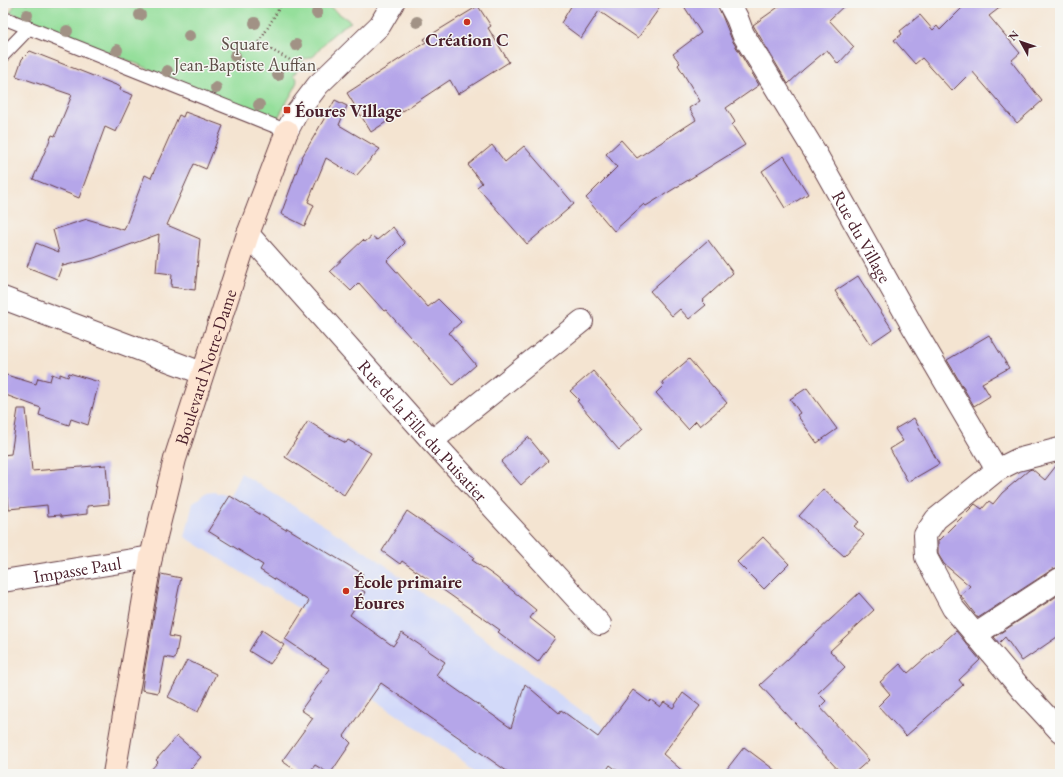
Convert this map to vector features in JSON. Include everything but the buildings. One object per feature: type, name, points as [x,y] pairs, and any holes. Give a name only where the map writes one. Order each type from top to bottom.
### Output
[{"type":"street","name":"Boulevard Notre-Dame","points":[[114,774],[151,557],[175,458],[248,234],[287,131],[296,114],[318,86],[380,25],[393,3]]},
{"type":"street","name":"Rue du Village","points":[[729,3],[743,34],[815,152],[913,327],[997,470]]},
{"type":"street","name":"Rue de la Fille du Puisatier","points":[[248,234],[432,441],[600,624]]},
{"type":"street","points":[[3,298],[202,373]]},
{"type":"street","points":[[432,441],[582,321]]},
{"type":"street","points":[[1060,449],[1017,460],[997,470],[936,519],[925,535],[926,557],[952,608],[1022,690],[1060,731]]},
{"type":"street","name":"Impasse Paul","points":[[3,580],[151,557]]},
{"type":"street","points":[[976,635],[1060,579]]},
{"type":"lane","points":[[9,20],[287,131]]},
{"type":"lane","points":[[3,55],[29,28]]},
{"type":"path","points":[[282,3],[258,42],[301,66]]},
{"type":"shaded area","name":"École primaire Éoures","points":[[241,473],[374,557],[667,774],[483,774],[310,655],[325,625],[185,537],[193,503],[205,493],[214,492],[230,496]]},
{"type":"green space","name":"Square Jean-Baptiste Auffan","points":[[16,3],[324,3],[351,22],[329,38],[314,56],[307,59],[304,58],[301,66],[293,75],[297,79],[296,86],[276,121],[10,12]]},
{"type":"place","name":"Création C","points":[[467,22]]},
{"type":"place","name":"Éoures Village","points":[[287,110]]},
{"type":"place","name":"École primaire Éoures","points":[[346,591]]}]
